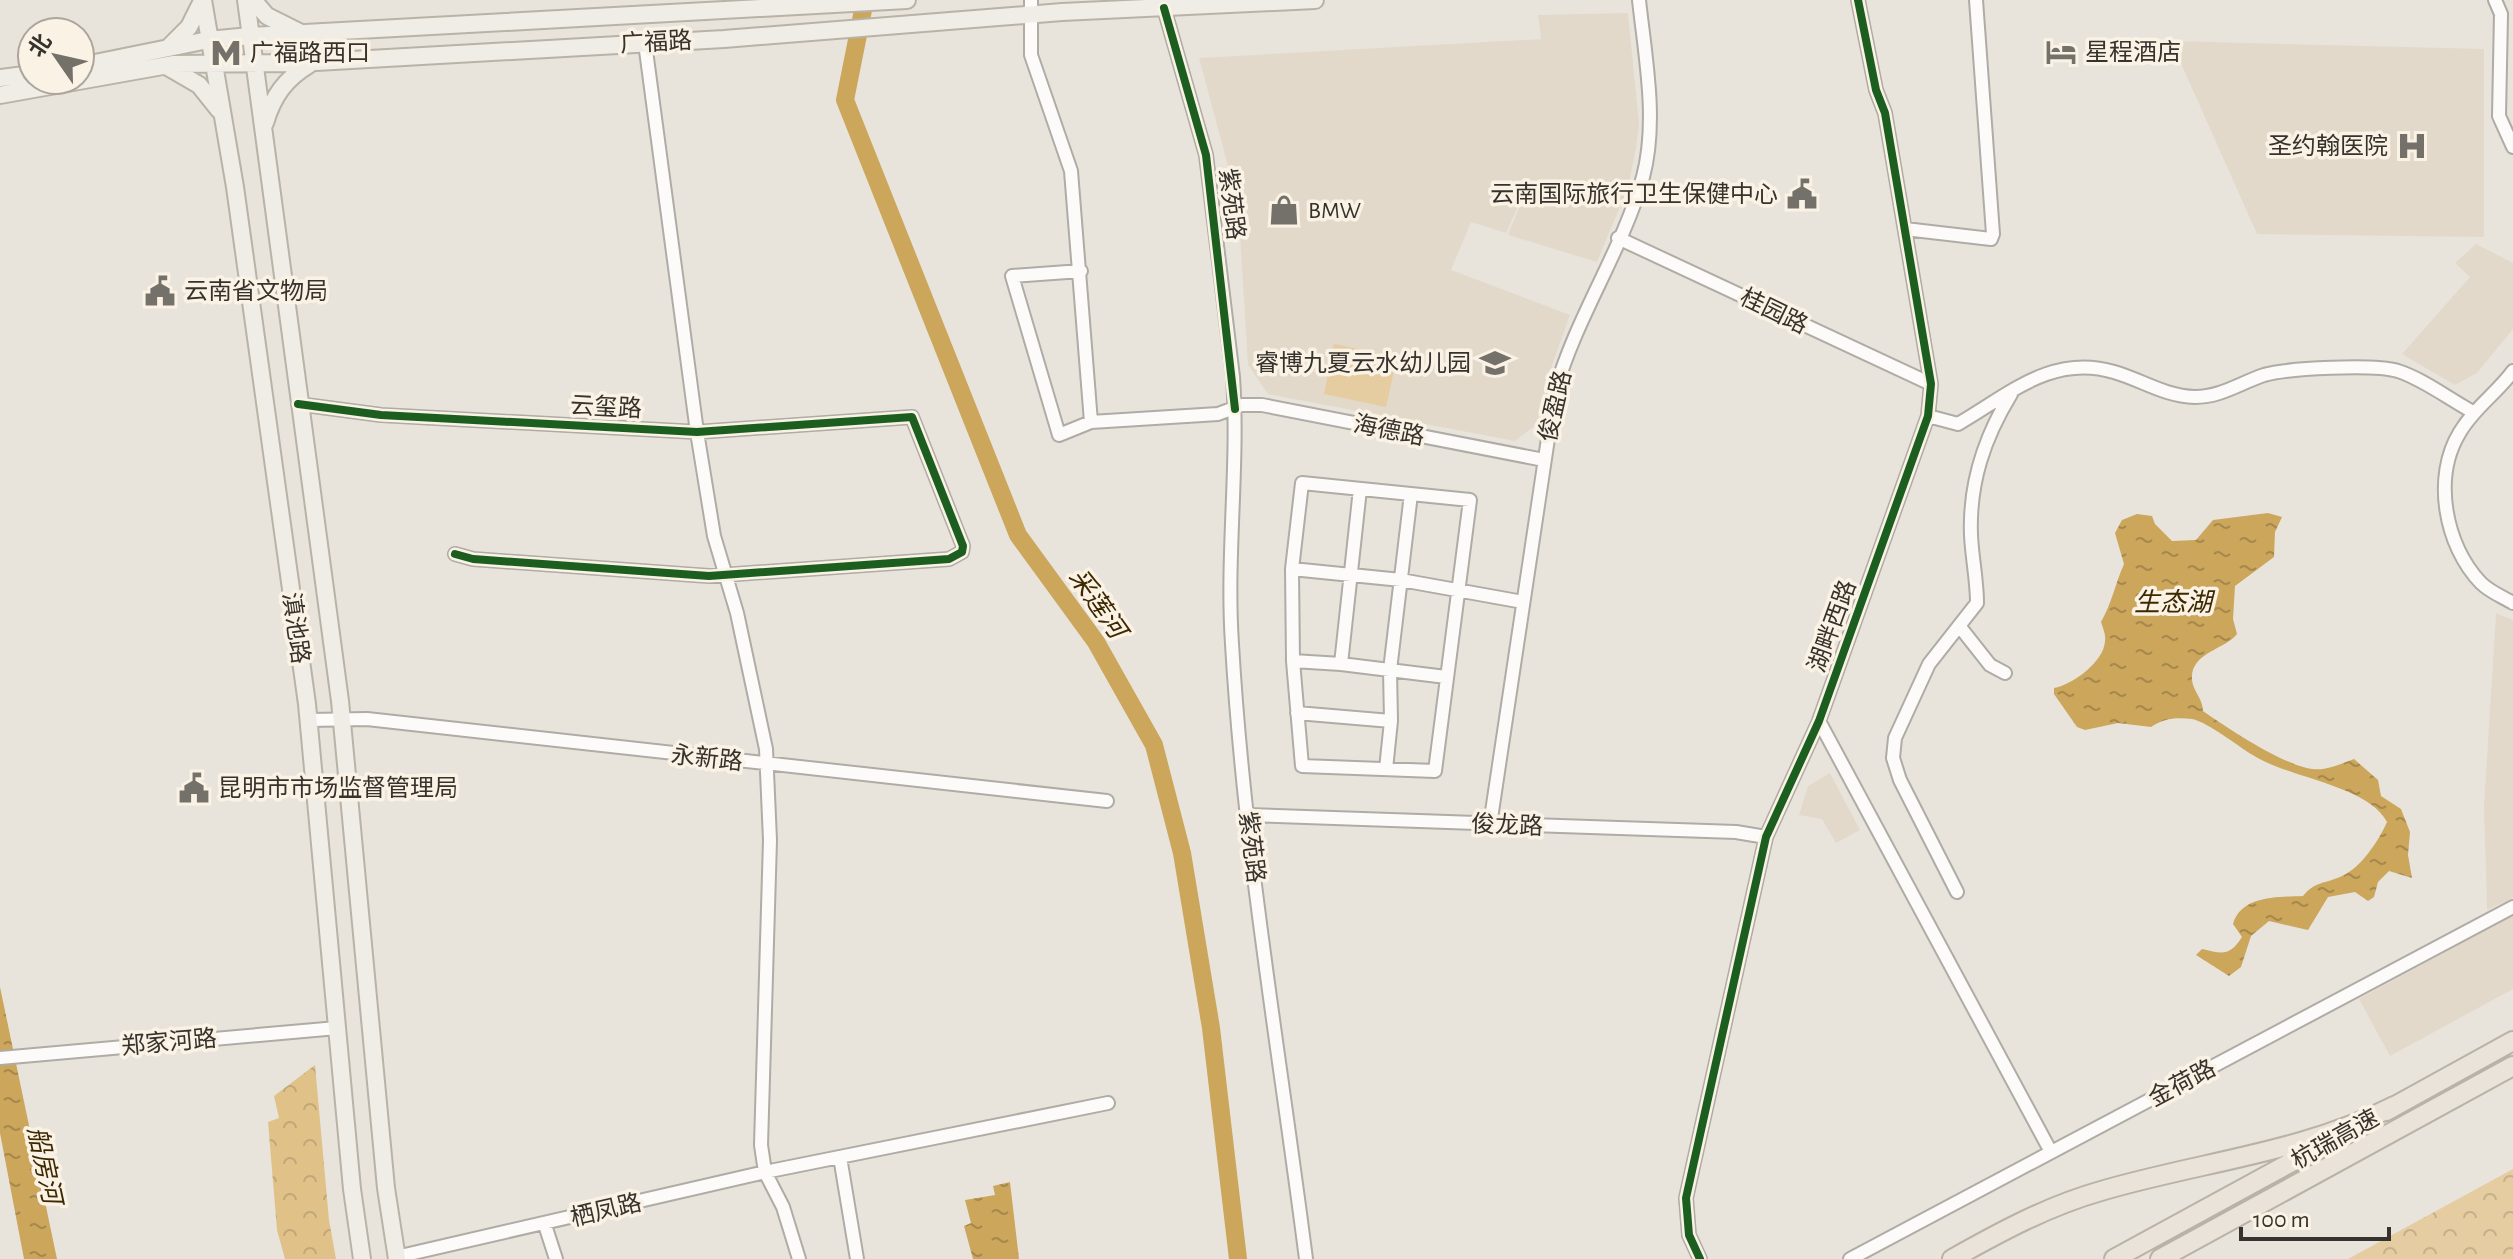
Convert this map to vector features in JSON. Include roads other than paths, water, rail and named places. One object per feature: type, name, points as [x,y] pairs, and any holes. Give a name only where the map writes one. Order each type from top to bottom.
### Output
[{"type":"highway","name":"杭瑞高速","points":[[2114,1259],[2513,1041]]},
{"type":"highway","name":"杭瑞高速","points":[[2160,1259],[2513,1066]]},
{"type":"highway","points":[[1952,1259],[2033,1216],[2077,1198],[2300,1144],[2386,1110]]},
{"type":"highway","points":[[2179,1259],[2285,1191]]},
{"type":"main road","name":"滇池路","points":[[203,0],[235,187],[309,720],[354,1215],[362,1259]]},
{"type":"main road","points":[[167,48],[189,27],[203,0]]},
{"type":"main road","name":"滇池路","points":[[246,0],[342,717],[386,1188],[396,1258]]},
{"type":"main road","points":[[253,0],[284,28],[304,34]]},
{"type":"main road","name":"广福路","points":[[96,63],[208,40],[250,36],[907,0]]},
{"type":"main road","name":"广福路","points":[[0,95],[166,66],[315,62],[876,29],[1031,7],[1164,8],[1315,0]]},
{"type":"main road","points":[[263,128],[275,96],[284,83],[315,62]]},
{"type":"main road","points":[[166,66],[199,85],[221,113]]},
{"type":"street","name":"俊盈路","points":[[1490,825],[1544,460],[1562,370],[1643,175],[1648,138],[1639,0]]},
{"type":"street","name":"湖畔西路","points":[[1700,1259],[1689,1235],[1686,1198],[1766,837],[1819,721],[1928,416],[1931,384],[1905,229],[1885,113],[1876,90],[1858,0]]},
{"type":"street","points":[[1905,229],[1977,239],[1991,239],[1993,234],[1976,0]]},
{"type":"street","points":[[2495,0],[2501,14],[2499,116],[2513,147]]},
{"type":"street","points":[[1031,7],[1031,55],[1071,171],[1091,422]]},
{"type":"street","name":"紫苑路","points":[[1164,8],[1206,155],[1235,409],[1230,554],[1231,641],[1247,815],[1306,1259]]},
{"type":"street","points":[[645,43],[697,432],[724,574],[737,613],[767,765],[770,840],[761,1145],[765,1172],[783,1207],[799,1259]]},
{"type":"street","name":"桂园路","points":[[1618,238],[1931,384]]},
{"type":"street","name":"海德路","points":[[1081,271],[1012,276],[1059,435],[1091,422],[1218,414],[1242,405],[1262,405],[1544,460]]},
{"type":"street","points":[[1928,416],[1958,424],[1997,402],[2017,384],[2045,373],[2092,367],[2115,372],[2166,393],[2194,397],[2223,393],[2278,373],[2373,366],[2399,371],[2473,412]]},
{"type":"street","points":[[2513,371],[2473,412],[2451,451],[2445,479],[2446,511],[2452,535],[2481,583],[2513,603]]},
{"type":"street","points":[[1957,892],[1900,780],[1893,758],[1895,738],[1929,664],[1977,603],[1971,537],[1978,465],[1986,438],[2017,384]]},
{"type":"street","name":"云玺路","points":[[298,404],[381,415],[697,432],[912,417],[950,510],[962,552],[949,559],[724,574]]},
{"type":"street","points":[[1302,483],[1411,494],[1470,500],[1456,589],[1435,771],[1302,766],[1293,661],[1292,569],[1302,483]]},
{"type":"street","points":[[1341,664],[1360,489]]},
{"type":"street","points":[[1386,769],[1391,721],[1390,670],[1411,494]]},
{"type":"street","points":[[455,554],[542,564],[724,574]]},
{"type":"street","points":[[1292,569],[1401,580],[1523,602]]},
{"type":"street","points":[[1960,627],[1990,665],[2005,673]]},
{"type":"street","points":[[1293,661],[1446,677]]},
{"type":"street","points":[[1297,713],[1391,721]]},
{"type":"street","name":"永新路","points":[[309,720],[342,717],[1107,801]]},
{"type":"street","points":[[1819,721],[2051,1152]]},
{"type":"street","name":"俊龙路","points":[[1247,815],[1736,832],[1766,837]]},
{"type":"street","name":"金荷路","points":[[1850,1259],[2513,907]]},
{"type":"street","name":"郑家河路","points":[[0,1058],[337,1028]]},
{"type":"street","name":"栖凤路","points":[[396,1258],[765,1172],[1108,1103]]},
{"type":"street","points":[[840,1157],[857,1259]]},
{"type":"street","points":[[545,1225],[556,1259]]},
{"type":"water","name":"生态湖","points":[[2268,513],[2282,517],[2275,532],[2274,557],[2235,586],[2233,619],[2237,634],[2202,657],[2193,671],[2193,684],[2203,711],[2256,745],[2299,766],[2322,769],[2354,759],[2378,780],[2381,796],[2401,809],[2410,832],[2408,855],[2412,878],[2389,871],[2378,882],[2374,897],[2368,901],[2355,892],[2328,897],[2308,930],[2269,921],[2251,936],[2241,967],[2229,976],[2196,955],[2202,949],[2221,952],[2234,948],[2242,937],[2233,924],[2237,915],[2252,903],[2303,896],[2316,885],[2349,872],[2369,853],[2387,822],[2377,810],[2346,791],[2256,757],[2192,719],[2170,719],[2151,727],[2118,723],[2085,730],[2077,727],[2054,694],[2054,688],[2086,671],[2103,649],[2105,636],[2101,622],[2124,564],[2115,533],[2122,520],[2137,514],[2152,516],[2155,524],[2172,541],[2196,540],[2213,520]]},
{"type":"water","points":[[0,987],[57,1259],[24,1259],[0,1133]]},
{"type":"water","points":[[1010,1182],[1019,1259],[973,1259],[964,1226],[971,1223],[965,1200],[995,1195],[993,1186]]},
{"type":"waterway","name":"采莲河","points":[[865,0],[845,100],[1018,535],[1096,642],[1154,745],[1182,853],[1211,1028],[1238,1259]]},
{"type":"place","name":"星程酒店","points":[[2061,52]]},
{"type":"place","name":"广福路西口","points":[[226,53]]},
{"type":"place","name":"圣约翰医院","points":[[2412,146]]},
{"type":"place","name":"云南国际旅行卫生保健中心","points":[[1802,194]]},
{"type":"place","name":"BMW","points":[[1284,210]]},
{"type":"place","name":"云南省文物局","points":[[160,291]]},
{"type":"place","name":"睿博九夏云水幼儿园","points":[[1495,363]]},
{"type":"place","name":"昆明市市场监督管理局","points":[[194,788]]},
{"type":"water label","name":"船房河","points":[[45,1165]]}]
